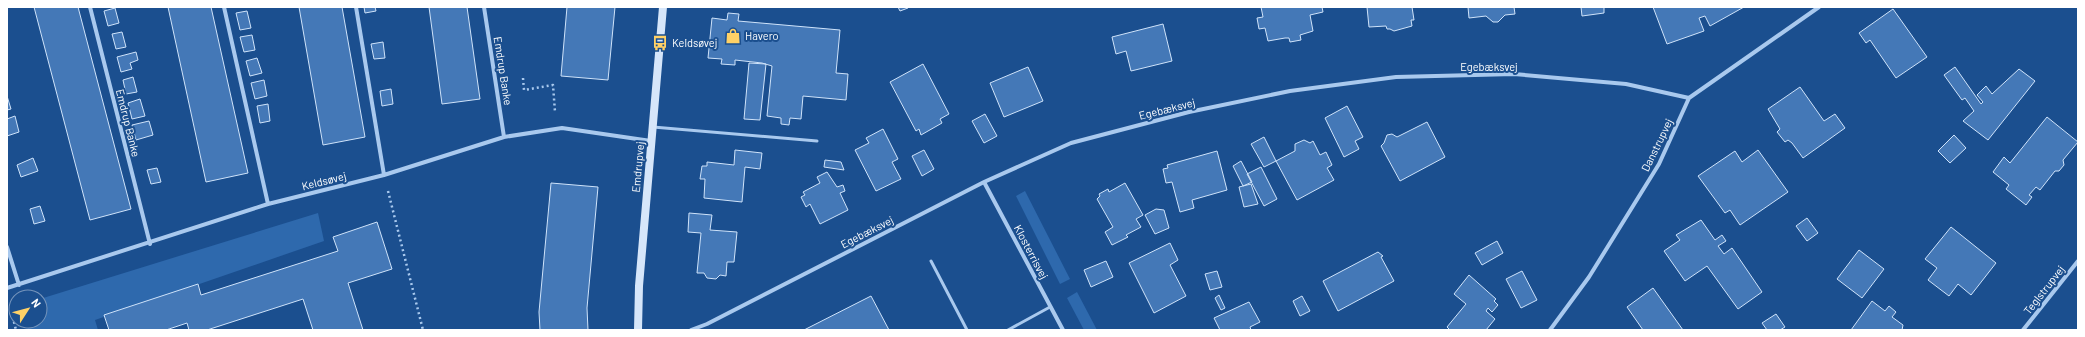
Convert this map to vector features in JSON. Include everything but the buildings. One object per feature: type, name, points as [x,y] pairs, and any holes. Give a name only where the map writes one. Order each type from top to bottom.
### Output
[{"type":"street","name":"Emdrup Banke","points":[[90,7],[150,244]]},
{"type":"street","points":[[224,7],[268,204]]},
{"type":"street","points":[[356,7],[384,175]]},
{"type":"street","name":"Emdrup Banke","points":[[484,7],[504,137]]},
{"type":"street","name":"Emdrupvej","points":[[638,330],[639,286],[663,7]]},
{"type":"street","points":[[1689,98],[1819,7]]},
{"type":"street","name":"Egebæksvej","points":[[691,330],[707,324],[984,182],[1070,143],[1189,112],[1290,91],[1396,77],[1514,74],[1626,84],[1689,98]]},
{"type":"street","name":"Danstrupvej","points":[[1550,330],[1589,277],[1659,164],[1689,98]]},
{"type":"street","name":"Keldsøvej","points":[[7,288],[150,244],[268,204],[384,175],[504,137],[557,128],[652,141]]},
{"type":"street","name":"Klosterrisvej","points":[[984,182],[1062,330]]},
{"type":"street","points":[[7,247],[19,285]]},
{"type":"street","name":"Teglstrupvej","points":[[2024,330],[2078,261]]},
{"type":"lane","points":[[653,127],[817,141]]},
{"type":"lane","points":[[931,261],[967,330]]},
{"type":"lane","points":[[1008,330],[1050,307]]},
{"type":"path","points":[[523,78],[524,90],[553,86],[557,128]]},
{"type":"path","points":[[384,175],[423,330]]},
{"type":"shaded area","points":[[1025,191],[1070,279],[1060,284],[1016,196]]},
{"type":"shaded area","points":[[318,213],[324,241],[95,320],[98,330],[28,330],[48,329],[48,297]]},
{"type":"shaded area","points":[[1077,292],[1097,330],[1084,330],[1067,298]]},
{"type":"place","name":"Havero","points":[[733,36]]},
{"type":"place","name":"Keldsøvej","points":[[660,43]]}]
